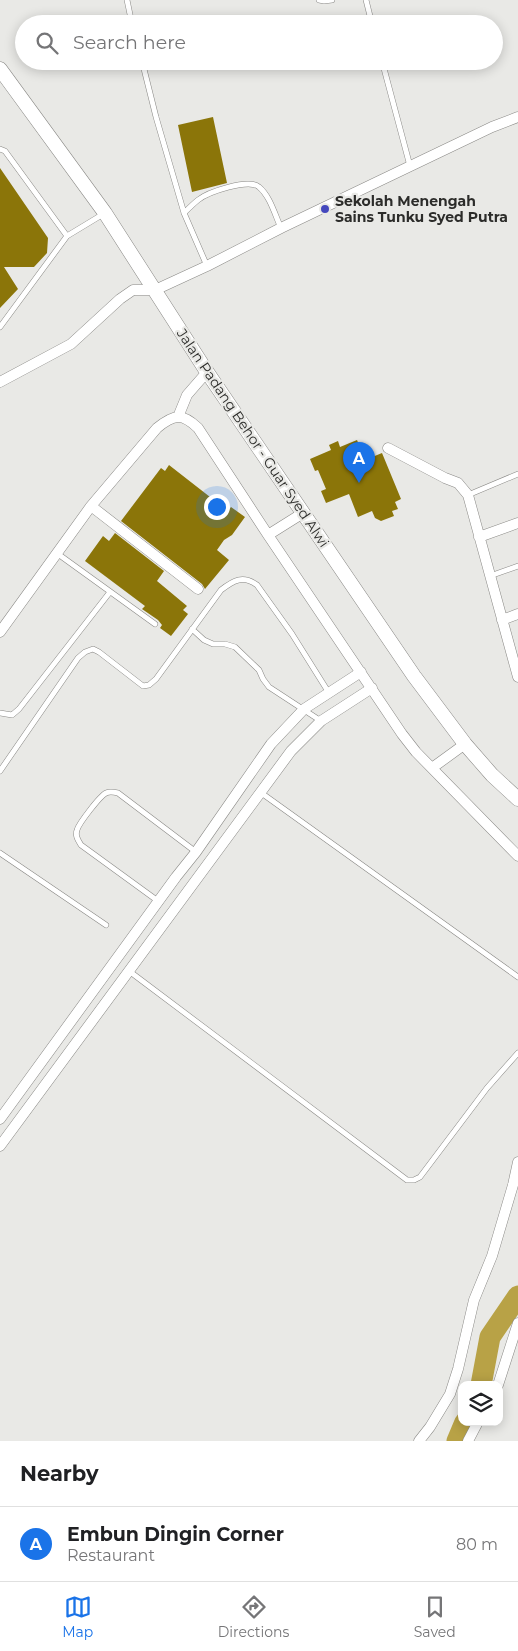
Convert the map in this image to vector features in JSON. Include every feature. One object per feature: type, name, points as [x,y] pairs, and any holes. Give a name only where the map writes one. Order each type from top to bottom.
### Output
[{"type":"main road","name":"Jalan Padang Behor - Guar Syed Alwi","points":[[0,70],[105,213],[207,372],[414,676],[465,744],[492,775],[518,799]]},
{"type":"street","points":[[0,382],[19,374],[71,344],[120,299],[133,290],[156,290],[281,228],[518,117]]},
{"type":"street","points":[[178,417],[187,395],[207,372]]},
{"type":"street","points":[[0,632],[91,506],[157,428],[166,421],[178,417],[187,418],[198,428],[268,536],[407,740],[518,856]]},
{"type":"street","points":[[388,448],[458,483],[468,495],[502,620],[516,661],[518,677]]},
{"type":"street","points":[[91,506],[198,589]]},
{"type":"street","points":[[268,536],[303,513]]},
{"type":"street","points":[[479,537],[518,523]]},
{"type":"street","points":[[502,620],[518,614]]},
{"type":"street","points":[[0,1119],[158,901],[196,852],[271,744],[304,709],[361,672]]},
{"type":"street","points":[[0,1146],[291,751],[320,721],[372,688]]},
{"type":"street","points":[[432,768],[465,744]]},
{"type":"street","points":[[419,1441],[450,1394],[458,1369],[474,1300],[492,1256],[518,1162]]},
{"type":"street","points":[[499,1381],[518,1323]]},
{"type":"street","points":[[468,1441],[476,1426]]},
{"type":"lane","points":[[127,0],[130,15]]},
{"type":"lane","points":[[319,0],[332,0]]},
{"type":"lane","points":[[366,0],[370,15]]},
{"type":"lane","points":[[144,70],[184,214],[207,266]]},
{"type":"lane","points":[[384,70],[410,167]]},
{"type":"lane","points":[[0,149],[5,151],[67,236]]},
{"type":"lane","points":[[184,214],[198,200],[213,192],[248,183],[257,185],[265,193],[281,228]]},
{"type":"lane","points":[[0,327],[67,236],[105,213]]},
{"type":"lane","points":[[468,495],[518,474]]},
{"type":"lane","points":[[58,554],[154,624]]},
{"type":"lane","points":[[490,576],[518,566]]},
{"type":"lane","points":[[0,771],[78,658],[85,652],[93,649],[99,652],[143,686],[149,685],[221,590],[231,582],[250,580],[257,585],[292,634],[329,693]]},
{"type":"lane","points":[[0,713],[12,715],[19,709],[110,592]]},
{"type":"lane","points":[[192,629],[204,640],[213,644],[225,644],[235,647],[259,670],[269,687],[320,721]]},
{"type":"lane","points":[[158,901],[81,845],[76,837],[77,830],[98,800],[105,794],[111,792],[118,793],[196,852]]},
{"type":"lane","points":[[259,792],[518,977]]},
{"type":"lane","points":[[0,853],[106,925]]},
{"type":"lane","points":[[128,970],[407,1180],[414,1180],[420,1177],[487,1088],[518,1053]]},
{"type":"building","points":[[213,117],[227,183],[192,192],[178,125]]},
{"type":"building","points":[[0,168],[48,238],[47,253],[34,267],[4,267],[18,289],[0,308]]},
{"type":"building","points":[[357,440],[365,460],[382,453],[401,499],[395,502],[398,509],[392,511],[394,516],[381,521],[375,518],[372,511],[358,517],[349,494],[326,503],[321,491],[326,489],[318,470],[315,471],[310,459],[331,450],[329,445],[338,441],[340,447]]},
{"type":"building","points":[[169,465],[228,511],[231,507],[245,517],[232,535],[224,540],[217,550],[229,560],[205,589],[202,584],[121,521],[161,468],[165,471]]},
{"type":"building","points":[[115,533],[164,571],[157,581],[187,606],[183,610],[188,614],[171,636],[160,628],[162,625],[158,620],[142,609],[145,606],[85,561],[103,536],[109,541]]},
{"type":"waterway","points":[[482,1381],[490,1337],[518,1296]]},
{"type":"waterway","points":[[457,1441],[463,1426]]},
{"type":"place","name":"Sekolah Menengah Sains Tunku Syed Putra","points":[[325,209]]},
{"type":"place","name":"Embun Dingin Corner","points":[[359,483]]}]
